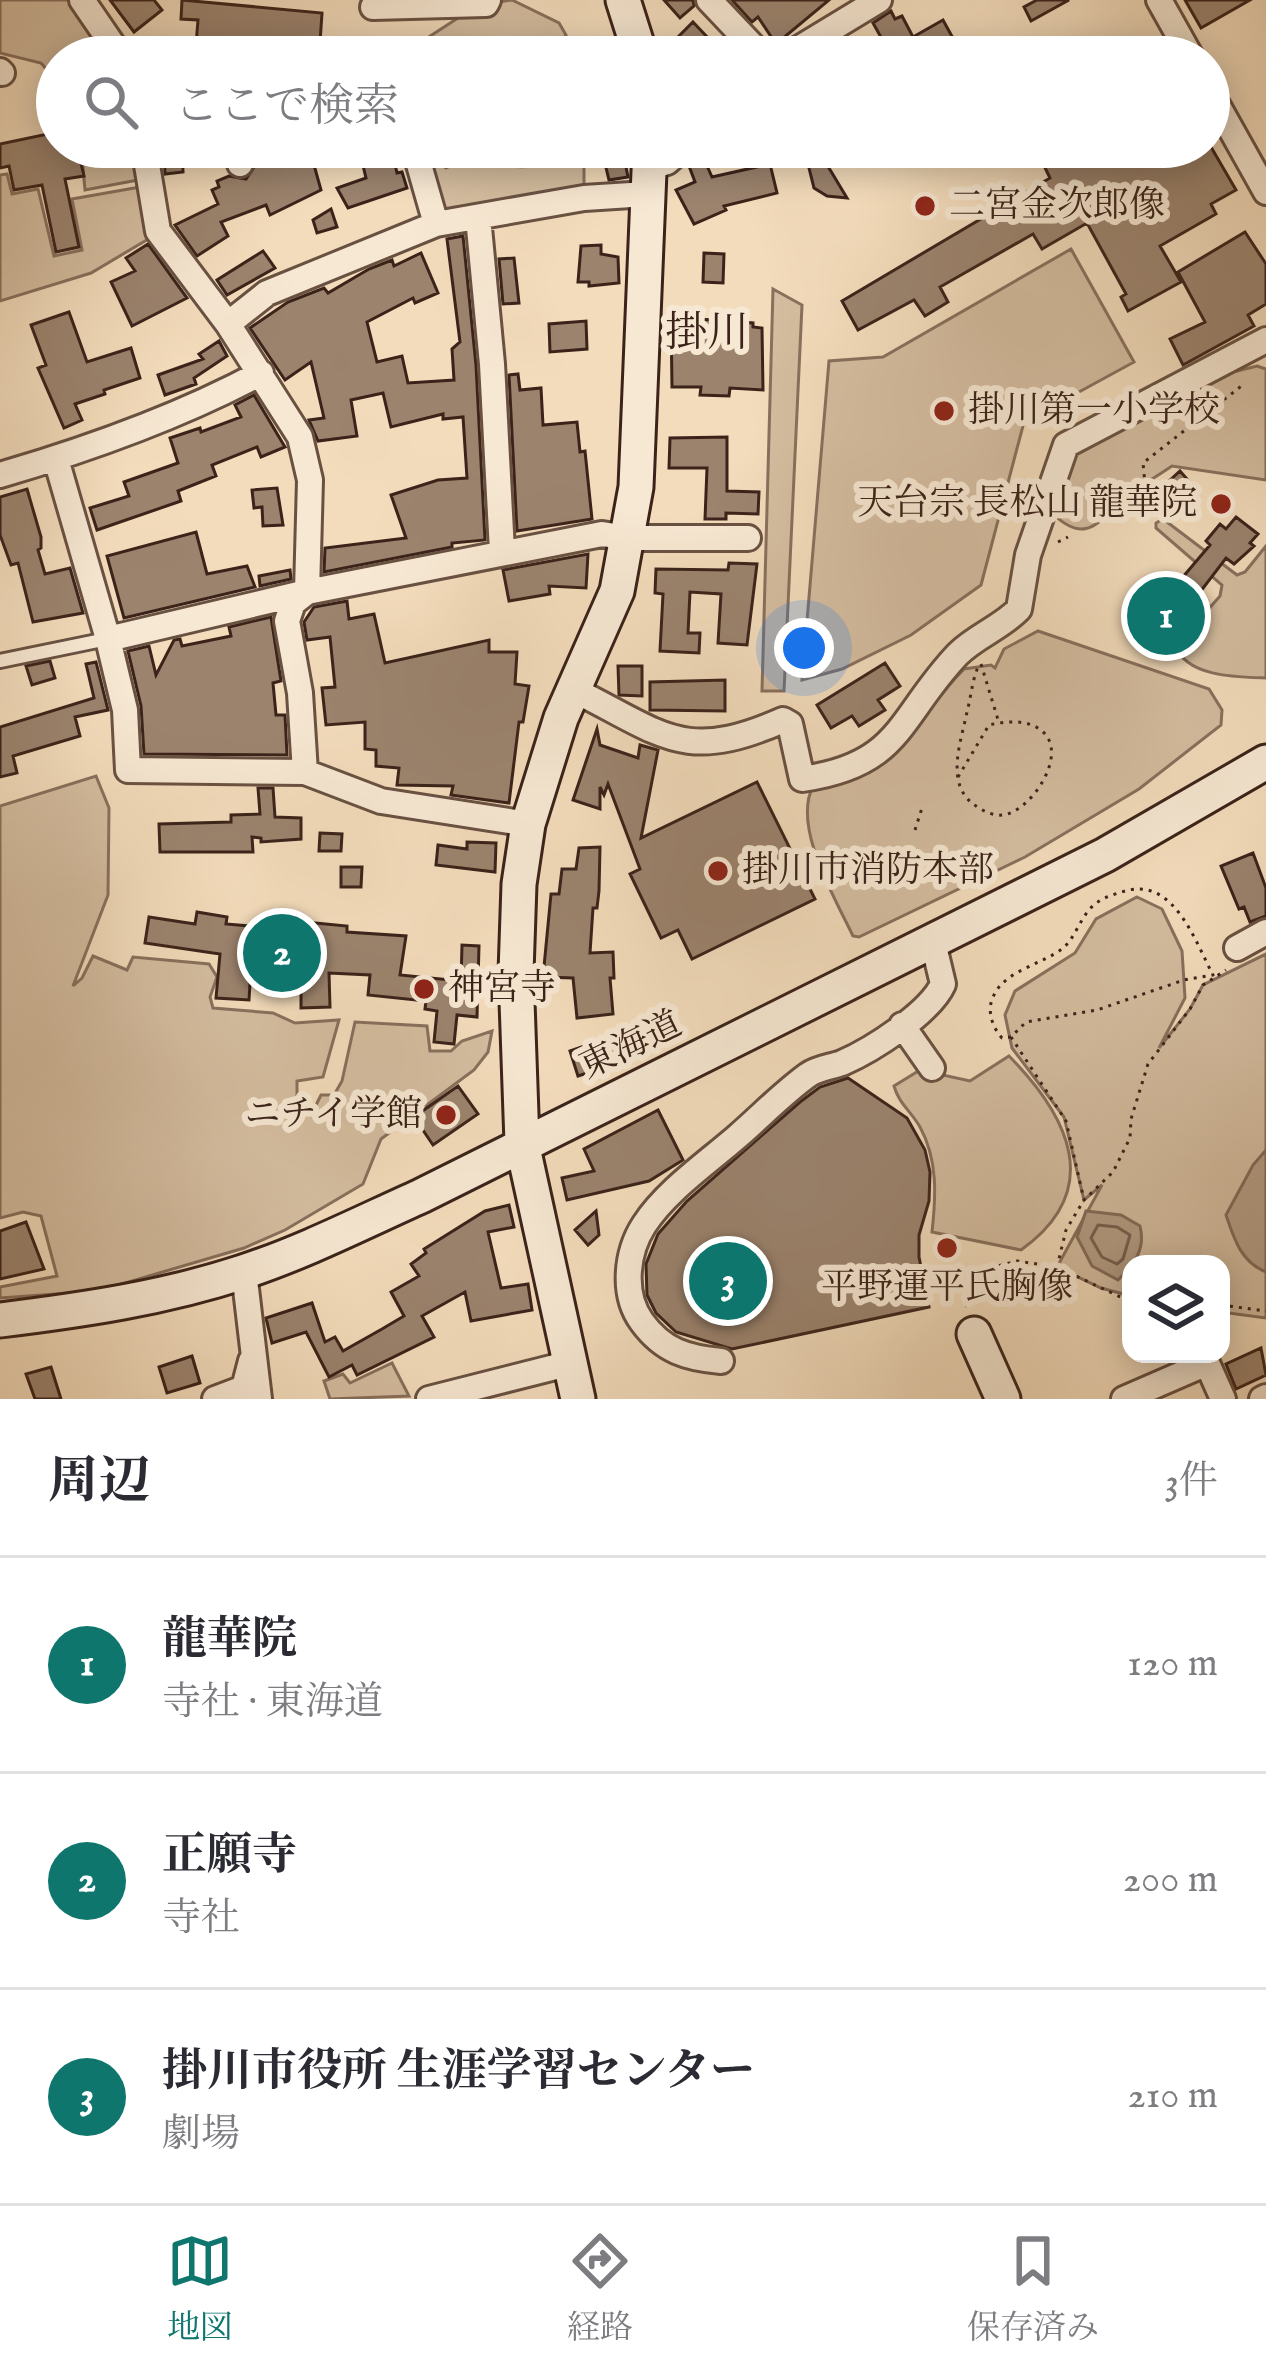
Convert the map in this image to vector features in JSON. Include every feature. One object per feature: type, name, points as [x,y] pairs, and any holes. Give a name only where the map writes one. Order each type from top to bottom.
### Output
[{"type":"main road","points":[[623,0],[634,36]]},
{"type":"main road","points":[[578,1399],[522,1143],[516,973],[519,884],[528,824],[561,718],[617,591],[629,538],[636,487],[649,170]]},
{"type":"main road","name":"東海道","points":[[0,1320],[110,1306],[244,1272],[422,1196],[1105,855],[1266,762]]},
{"type":"main road","points":[[974,1334],[1003,1399]]},
{"type":"street","points":[[82,0],[107,36]]},
{"type":"street","points":[[373,7],[486,4],[488,0]]},
{"type":"street","points":[[709,0],[743,36]]},
{"type":"street","points":[[820,36],[879,0]]},
{"type":"street","points":[[1159,0],[1179,36]]},
{"type":"street","points":[[1230,128],[1266,192]]},
{"type":"street","points":[[148,168],[158,231],[290,417],[310,480],[307,592]]},
{"type":"street","points":[[420,168],[436,224]]},
{"type":"street","points":[[228,324],[267,292],[436,224],[584,198],[649,170]]},
{"type":"street","points":[[478,217],[502,551]]},
{"type":"street","points":[[574,690],[664,736],[684,741],[724,743],[783,720],[790,724],[802,779],[842,773],[861,764],[896,734],[964,648],[1019,609],[1028,555],[1066,445],[1266,340]]},
{"type":"street","points":[[0,475],[56,459],[208,401],[261,373]]},
{"type":"street","points":[[56,459],[125,710],[128,770],[305,772],[381,801],[528,824]]},
{"type":"street","points":[[108,639],[307,592],[602,534],[748,538]]},
{"type":"street","points":[[305,772],[300,693],[287,621],[292,603],[307,592]]},
{"type":"street","points":[[1234,958],[1266,932]]},
{"type":"street","points":[[721,1361],[685,1358],[659,1341],[639,1318],[630,1293],[630,1267],[645,1223],[811,1072],[843,1063],[927,1006],[943,984],[933,942]]},
{"type":"street","points":[[902,1025],[932,1067]]},
{"type":"street","points":[[244,1272],[259,1399]]},
{"type":"street","points":[[215,1399],[244,1388],[254,1353]]},
{"type":"street","points":[[429,1399],[571,1363]]},
{"type":"street","points":[[1124,1399],[1207,1363],[1223,1399]]},
{"type":"lane","points":[[0,661],[108,639]]},
{"type":"path","points":[[1147,495],[1143,463],[1244,384]]},
{"type":"path","points":[[958,777],[989,725],[999,723],[1029,723],[1048,736],[1054,755],[1047,776],[1023,805],[1002,815],[966,798],[958,777],[957,753],[981,662],[999,723]]},
{"type":"path","points":[[916,830],[922,808]]},
{"type":"path","points":[[1142,887],[1167,898],[1214,975],[1184,980],[1097,1010],[1026,1022],[1010,1037],[1002,1038],[994,1029],[990,1009],[994,992],[1066,947],[1097,901],[1142,887]]},
{"type":"path","points":[[1057,1267],[1066,1230],[1084,1200],[1113,1172],[1130,1138],[1148,1064],[1214,975],[1234,958]]},
{"type":"path","points":[[1010,1037],[1066,1120],[1084,1200]]},
{"type":"path","points":[[974,1334],[960,1276],[1017,1262],[1057,1267],[1122,1298]]},
{"type":"path","points":[[1230,1306],[1266,1311]]},
{"type":"shaded area","points":[[0,0],[73,0],[94,36],[36,36],[36,62],[0,53]]},
{"type":"shaded area","points":[[512,0],[559,23],[566,35],[430,36],[478,5]]},
{"type":"shaded area","points":[[83,168],[137,168],[138,180],[85,190]]},
{"type":"shaded area","points":[[421,168],[584,168],[584,198],[436,224]]},
{"type":"shaded area","points":[[7,174],[12,194],[38,189],[54,256],[82,250],[72,199],[140,187],[150,238],[91,273],[0,301],[0,175]]},
{"type":"shaded area","points":[[1071,249],[1134,362],[1024,422],[981,585],[911,635],[842,669],[802,680],[829,361],[883,357]]},
{"type":"shaded area","points":[[773,289],[802,305],[784,691],[762,691]]},
{"type":"shaded area","points":[[1257,366],[1266,369],[1266,480],[1172,466],[1092,526],[1075,528],[1053,514],[1075,451],[1233,372]]},
{"type":"shaded area","points":[[1163,519],[1237,575],[1266,546],[1266,678],[1214,673],[1182,656],[1176,646],[1220,596],[1222,585],[1156,528]]},
{"type":"shaded area","points":[[1038,631],[1209,689],[1222,710],[1221,725],[1139,789],[1025,857],[853,936],[812,841],[808,803],[813,786],[845,778],[887,756],[964,669],[995,668],[1004,649]]},
{"type":"shaded area","points":[[96,776],[109,808],[108,895],[73,986],[93,956],[127,970],[133,957],[209,964],[217,977],[210,997],[213,1008],[273,1013],[295,1023],[339,1020],[323,1077],[297,1081],[297,1096],[312,1113],[321,1095],[334,1095],[342,1081],[355,1022],[427,1026],[430,1051],[451,1051],[462,1041],[492,1031],[488,1052],[474,1070],[381,1139],[363,1184],[285,1230],[244,1248],[98,1291],[0,1298],[0,1287],[57,1276],[41,1216],[23,1212],[0,1218],[0,806]]},
{"type":"shaded area","points":[[1137,897],[1162,909],[1182,951],[1185,998],[1159,1048],[1203,985],[1266,954],[1266,1318],[1230,1313],[1230,1255],[1122,1255],[1122,1294],[1057,1267],[1102,1185],[1084,1200],[1064,1117],[1012,1048],[1005,1015],[1015,991],[1075,953],[1096,919]]},
{"type":"shaded area","points":[[1009,1056],[1048,1104],[1069,1153],[1070,1178],[1063,1203],[1047,1227],[1021,1250],[932,1232],[935,1192],[930,1152],[894,1086],[920,1070],[970,1081]]},
{"type":"shaded area","points":[[392,1363],[409,1396],[330,1399],[324,1381],[343,1374],[350,1383]]},
{"type":"water","points":[[1266,1150],[1266,1272],[1244,1256],[1226,1215]]},
{"type":"water","points":[[1086,1211],[1121,1215],[1140,1226],[1141,1242],[1137,1255],[1122,1255],[1118,1280],[1092,1266],[1077,1237]]},
{"type":"building","points":[[110,0],[154,0],[162,10],[134,32]]},
{"type":"building","points":[[182,0],[322,13],[320,36],[197,36],[198,20],[181,19]]},
{"type":"building","points":[[664,0],[693,0],[694,6],[680,18]]},
{"type":"building","points":[[732,0],[829,0],[786,36],[771,36],[758,17],[752,22]]},
{"type":"building","points":[[1037,0],[1069,0],[1031,21],[1024,7]]},
{"type":"building","points":[[1185,0],[1250,0],[1201,28]]},
{"type":"building","points":[[891,11],[895,19],[902,16],[912,36],[880,36],[873,23]]},
{"type":"building","points":[[943,20],[952,36],[915,36]]},
{"type":"building","points":[[693,22],[706,36],[679,36]]},
{"type":"building","points":[[36,136],[36,168],[82,168],[84,176],[65,179],[79,247],[56,252],[42,185],[14,190],[9,166],[0,168],[0,144]]},
{"type":"building","points":[[165,168],[183,168],[183,172],[165,174]]},
{"type":"building","points":[[253,168],[315,168],[321,190],[270,215],[266,205],[221,222],[228,236],[197,256],[175,225],[218,204],[212,190],[219,187],[217,181],[229,176],[246,179]]},
{"type":"building","points":[[364,168],[396,168],[407,188],[348,208],[337,188],[366,178]]},
{"type":"building","points":[[606,168],[626,168],[628,177],[609,180]]},
{"type":"building","points":[[690,168],[708,168],[712,177],[771,168],[777,193],[724,206],[726,210],[694,224],[676,190],[695,182]]},
{"type":"building","points":[[809,168],[829,168],[847,198],[827,196],[814,188]]},
{"type":"building","points":[[1045,168],[1223,168],[1236,190],[1211,204],[1216,214],[1160,246],[1181,282],[1128,311],[1121,297],[1126,294],[1087,223],[1042,249],[1033,234],[940,287],[948,302],[925,316],[914,300],[858,330],[842,301],[1050,178]]},
{"type":"building","points":[[331,209],[337,227],[317,233],[313,220]]},
{"type":"building","points":[[1245,232],[1266,264],[1266,304],[1248,315],[1254,326],[1183,365],[1170,339],[1205,322],[1178,272]]},
{"type":"building","points":[[463,236],[476,365],[485,540],[324,572],[325,548],[406,538],[391,495],[438,480],[467,478],[463,417],[443,419],[443,414],[391,427],[383,393],[351,400],[357,436],[318,441],[309,420],[324,418],[311,362],[285,380],[250,328],[288,302],[324,288],[328,293],[369,269],[392,260],[394,266],[421,253],[438,293],[415,303],[413,298],[367,322],[377,362],[402,356],[408,383],[454,380],[452,349],[460,342],[447,239]]},
{"type":"building","points":[[148,244],[187,298],[132,326],[111,282],[135,271],[126,258]]},
{"type":"building","points":[[601,245],[601,254],[618,257],[619,283],[589,286],[589,282],[578,282],[581,246]]},
{"type":"building","points":[[263,251],[275,268],[227,295],[217,280]]},
{"type":"building","points":[[704,253],[724,254],[723,283],[703,282]]},
{"type":"building","points":[[514,258],[519,303],[503,304],[499,259]]},
{"type":"building","points":[[69,312],[87,362],[131,348],[140,378],[75,404],[82,420],[64,428],[38,368],[46,365],[31,325]]},
{"type":"building","points":[[671,317],[753,323],[762,328],[763,390],[730,388],[729,396],[700,395],[701,387],[672,387]]},
{"type":"building","points":[[586,321],[587,349],[550,352],[549,324]]},
{"type":"building","points":[[219,341],[227,356],[194,378],[196,384],[165,395],[158,375],[203,359],[199,354]]},
{"type":"building","points":[[518,374],[520,390],[541,388],[543,425],[577,422],[592,519],[517,531],[509,375]]},
{"type":"building","points":[[254,395],[285,447],[261,457],[257,447],[212,465],[216,476],[178,491],[181,501],[97,530],[90,508],[129,496],[124,482],[178,463],[170,438],[241,417],[235,405]]},
{"type":"building","points":[[727,437],[727,491],[759,492],[758,514],[726,513],[726,519],[705,519],[707,468],[669,468],[670,438]]},
{"type":"building","points":[[1180,471],[1193,486],[1181,496],[1168,482]]},
{"type":"building","points":[[277,488],[283,525],[263,526],[262,507],[254,508],[252,490]]},
{"type":"building","points":[[27,489],[41,537],[38,550],[45,574],[70,568],[83,613],[33,622],[18,563],[11,565],[0,535],[0,497]]},
{"type":"building","points":[[1236,517],[1258,534],[1250,543],[1254,546],[1234,564],[1226,558],[1168,634],[1148,618],[1210,545],[1206,541],[1220,524],[1226,529]]},
{"type":"building","points":[[196,532],[207,574],[247,566],[255,587],[124,618],[107,556]]},
{"type":"building","points":[[588,554],[586,588],[549,586],[550,594],[509,601],[503,570]]},
{"type":"building","points":[[729,563],[757,564],[747,645],[718,643],[721,594],[690,592],[688,633],[700,633],[699,653],[660,651],[663,594],[655,593],[656,569],[728,570]]},
{"type":"building","points":[[290,570],[291,579],[260,586],[259,576]]},
{"type":"building","points":[[347,601],[349,619],[374,614],[385,663],[489,640],[489,652],[517,652],[515,684],[529,686],[523,722],[519,722],[509,803],[451,795],[453,786],[397,785],[399,768],[376,766],[376,750],[365,749],[365,722],[326,725],[322,688],[335,687],[330,637],[307,640],[304,622],[314,607]]},
{"type":"building","points":[[271,617],[281,681],[273,683],[276,715],[285,715],[287,755],[144,754],[141,706],[128,651],[149,646],[156,675],[174,640],[180,639],[182,646],[231,636],[229,627]]},
{"type":"building","points":[[50,661],[55,678],[32,685],[26,666]]},
{"type":"building","points":[[96,662],[108,710],[75,717],[80,736],[13,756],[17,773],[0,777],[0,727],[94,698],[86,664]]},
{"type":"building","points":[[885,663],[900,686],[878,700],[885,710],[859,726],[852,716],[831,728],[817,705]]},
{"type":"building","points":[[618,666],[642,666],[642,696],[619,695]]},
{"type":"building","points":[[725,680],[725,711],[650,710],[650,682]]},
{"type":"building","name":"掛川市消防本部","points":[[597,729],[600,745],[638,758],[640,745],[658,750],[641,838],[757,782],[815,899],[692,959],[678,930],[661,938],[630,874],[640,869],[608,784],[604,795],[600,787],[600,809],[573,800]]},
{"type":"building","points":[[258,788],[273,788],[275,817],[301,818],[301,839],[261,842],[252,837],[253,852],[160,852],[159,824],[231,822],[231,815],[260,814]]},
{"type":"building","points":[[320,833],[342,834],[341,851],[319,851]]},
{"type":"building","points":[[467,842],[496,843],[495,872],[436,865],[438,845],[467,849]]},
{"type":"building","points":[[600,847],[590,953],[613,952],[613,1014],[577,1018],[573,978],[543,977],[551,894],[559,894],[562,869],[576,869],[579,848]]},
{"type":"building","points":[[1253,853],[1266,888],[1266,916],[1250,922],[1244,907],[1239,909],[1221,866]]},
{"type":"building","points":[[341,867],[362,867],[361,887],[341,887]]},
{"type":"building","points":[[197,912],[227,917],[226,924],[249,926],[249,934],[292,938],[294,921],[347,926],[347,932],[406,936],[400,975],[461,981],[462,945],[479,946],[477,1017],[457,1015],[454,1044],[434,1042],[437,1011],[425,1009],[426,1001],[368,995],[370,975],[329,973],[330,1007],[301,1008],[301,971],[251,967],[249,1000],[216,998],[220,954],[145,943],[149,917],[195,924]]},
{"type":"building","points":[[611,1037],[620,1062],[578,1076],[570,1051]]},
{"type":"building","points":[[848,1078],[907,1118],[925,1150],[929,1201],[919,1235],[919,1257],[929,1307],[732,1349],[676,1332],[656,1313],[647,1295],[646,1264],[658,1234],[687,1201],[800,1102],[820,1087]]},
{"type":"building","name":"ニチイ学館","points":[[458,1086],[478,1114],[433,1145],[414,1117]]},
{"type":"building","points":[[658,1110],[683,1160],[649,1181],[567,1200],[562,1178],[594,1171],[584,1149]]},
{"type":"building","points":[[509,1205],[514,1227],[488,1232],[501,1288],[528,1284],[532,1310],[471,1321],[465,1292],[422,1316],[434,1337],[357,1375],[352,1365],[329,1377],[306,1332],[272,1343],[266,1318],[312,1303],[325,1342],[335,1337],[343,1351],[382,1329],[404,1316],[391,1292],[419,1276],[411,1264],[426,1253],[424,1249],[485,1211]]},
{"type":"building","points":[[596,1211],[599,1235],[588,1245],[575,1230]]},
{"type":"building","points":[[26,1222],[44,1269],[0,1279],[0,1231]]},
{"type":"building","points":[[1261,1348],[1266,1375],[1236,1389],[1226,1364]]},
{"type":"building","points":[[192,1356],[200,1383],[167,1393],[159,1367]]},
{"type":"building","points":[[51,1367],[61,1399],[35,1399],[26,1374]]},
{"type":"place","name":"二宮金次郎像","points":[[925,206]]},
{"type":"place","name":"掛川第一小学校","points":[[944,411]]},
{"type":"place","name":"天台宗 長松山 龍華院","points":[[1221,504]]},
{"type":"place","name":"龍華院","points":[[1166,616]]},
{"type":"place","name":"掛川市消防本部","points":[[718,871]]},
{"type":"place","name":"正願寺","points":[[282,953]]},
{"type":"place","name":"神宮寺","points":[[424,989]]},
{"type":"place","name":"ニチイ学館","points":[[446,1115]]},
{"type":"place","name":"平野運平氏胸像","points":[[947,1248]]},
{"type":"place","name":"掛川市役所 生涯学習センター","points":[[728,1281]]},
{"type":"district","name":"掛川","points":[[707,334]]}]
